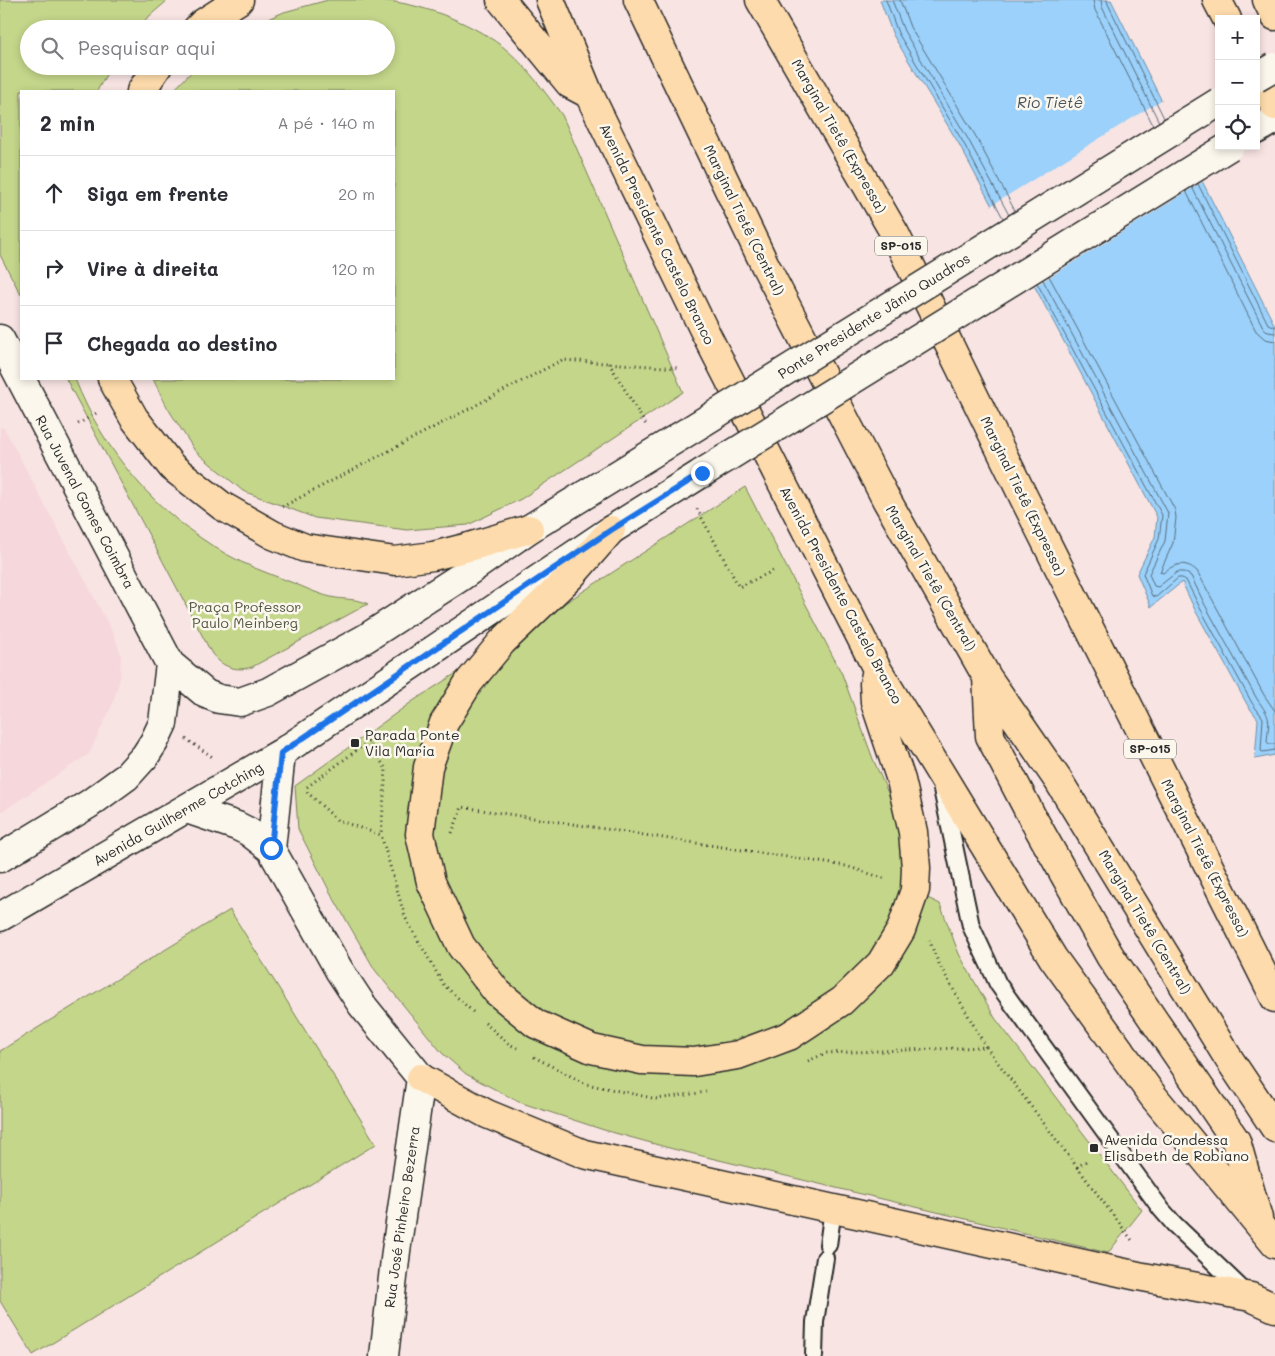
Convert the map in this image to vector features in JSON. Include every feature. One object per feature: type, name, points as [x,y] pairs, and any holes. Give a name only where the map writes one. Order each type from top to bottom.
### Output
[{"type":"highway","points":[[209,20],[239,0]]},
{"type":"highway","points":[[500,0],[570,84],[589,94]]},
{"type":"highway","name":"Avenida Presidente Castelo Branco","points":[[550,0],[589,94],[703,328],[877,669],[1053,958],[1153,1096],[1268,1236]]},
{"type":"highway","name":"Marginal Tietê (Central)","points":[[638,0],[770,274],[886,499],[987,677],[1058,780],[1227,1056],[1275,1128]]},
{"type":"highway","name":"Marginal Tietê (Expressa)","points":[[760,0],[895,234],[1034,518],[1275,998]]},
{"type":"highway","points":[[1217,0],[1225,15]]},
{"type":"highway","points":[[1267,0],[1275,16]]},
{"type":"highway","points":[[142,90],[152,75]]},
{"type":"highway","points":[[1260,79],[1275,106]]},
{"type":"highway","points":[[113,380],[134,418],[172,467],[222,506],[273,535],[306,548],[395,561],[433,556],[528,529]]},
{"type":"highway","points":[[611,530],[571,576],[502,642],[469,682],[444,723],[428,767],[420,834],[431,882],[460,946],[497,992],[536,1024],[592,1049],[642,1060],[694,1062],[738,1055],[789,1036],[842,1002],[880,963],[901,930],[915,890],[916,868],[913,832],[901,780],[875,702],[874,684],[877,669]]},
{"type":"highway","points":[[987,677],[990,736],[1031,815],[1110,956],[1236,1141],[1268,1236]]},
{"type":"highway","points":[[421,1078],[487,1114],[584,1154],[1138,1276],[1251,1297],[1275,1308]]},
{"type":"main road","points":[[1260,76],[1275,67]]},
{"type":"main road","name":"Ponte Presidente Jânio Quadros","points":[[528,529],[1215,104]]},
{"type":"main road","points":[[1260,128],[1275,119]]},
{"type":"main road","name":"Avenida Guilherme Cotching","points":[[0,917],[281,753],[611,530],[1224,150]]},
{"type":"main road","name":"Rua Juvenal Gomes Coimbra","points":[[0,339],[20,377]]},
{"type":"main road","name":"Rua Juvenal Gomes Coimbra","points":[[21,380],[170,664]]},
{"type":"main road","points":[[170,664],[206,694],[219,699],[240,702],[268,692],[366,638],[459,578],[528,529]]},
{"type":"main road","points":[[0,858],[89,804],[126,777],[154,742],[164,723],[170,664]]},
{"type":"main road","points":[[271,848],[281,753]]},
{"type":"main road","points":[[187,809],[237,826],[271,848],[339,970],[362,1005],[421,1078]]},
{"type":"main road","name":"Rua José Pinheiro Bezerra","points":[[384,1356],[396,1251],[421,1078]]},
{"type":"lane","points":[[938,770],[971,926],[998,984],[1161,1209],[1174,1224],[1251,1297]]},
{"type":"lane","points":[[814,1356],[816,1322],[833,1209]]},
{"type":"path","points":[[281,507],[562,360],[679,368]]},
{"type":"path","points":[[609,363],[648,428]]},
{"type":"path","points":[[696,508],[739,587],[773,571]]},
{"type":"path","points":[[381,835],[337,820],[304,790],[368,742],[386,769],[381,835],[405,917],[443,984],[509,1044],[518,1049]]},
{"type":"path","points":[[452,833],[462,807],[846,866],[889,880],[906,915],[924,928],[939,964],[986,1047],[1134,1243]]},
{"type":"path","points":[[800,1064],[826,1052],[986,1047]]},
{"type":"path","points":[[526,1053],[586,1084],[657,1099],[710,1091]]},
{"type":"path","points":[[1077,1167],[1088,1160]]},
{"type":"shaded area","points":[[0,427],[4,428],[114,635],[121,655],[120,678],[113,703],[89,754],[0,813]]},
{"type":"green space","points":[[0,0],[168,0],[145,20],[20,20],[20,75],[106,75],[98,90],[20,90],[20,293],[0,255]]},
{"type":"green space","points":[[328,0],[378,0],[394,2],[427,9],[459,21],[489,37],[511,53],[527,70],[562,115],[683,392],[521,499],[468,525],[407,530],[315,518],[243,491],[195,451],[167,407],[154,380],[395,380],[395,90],[174,90],[188,75],[395,75],[395,20],[266,20],[284,12]]},
{"type":"green space","name":"Praça Professor Paulo Meinberg","points":[[67,380],[75,380],[101,432],[117,456],[136,479],[156,501],[201,538],[226,554],[256,569],[331,597],[368,604],[252,667],[235,669],[220,662],[212,654]]},
{"type":"green space","points":[[745,487],[842,674],[873,759],[910,843],[901,885],[940,904],[959,954],[995,1018],[1142,1210],[1108,1253],[673,1149],[604,1130],[519,1102],[466,1074],[442,1053],[375,970],[330,892],[298,829],[295,786],[413,701]]},
{"type":"green space","points":[[230,910],[376,1144],[33,1355],[0,1301],[0,1051]]},
{"type":"water","name":"Rio Tietê","points":[[880,0],[1111,0],[1275,326],[1275,755],[1255,759],[1258,719],[1248,706],[1195,610],[1182,582],[1151,607],[1137,574],[1155,537],[1157,517],[959,144],[893,35]]},
{"type":"pier","points":[[1163,99],[1204,181],[1032,288],[989,207]]},
{"type":"place","name":"Parada Ponte Vila Maria","points":[[355,743]]},
{"type":"place","name":"Avenida Condessa Elisabeth de Robiano","points":[[1094,1148]]},
{"type":"route","points":[[271,848],[281,753],[352,707],[611,530],[702,473]]}]
